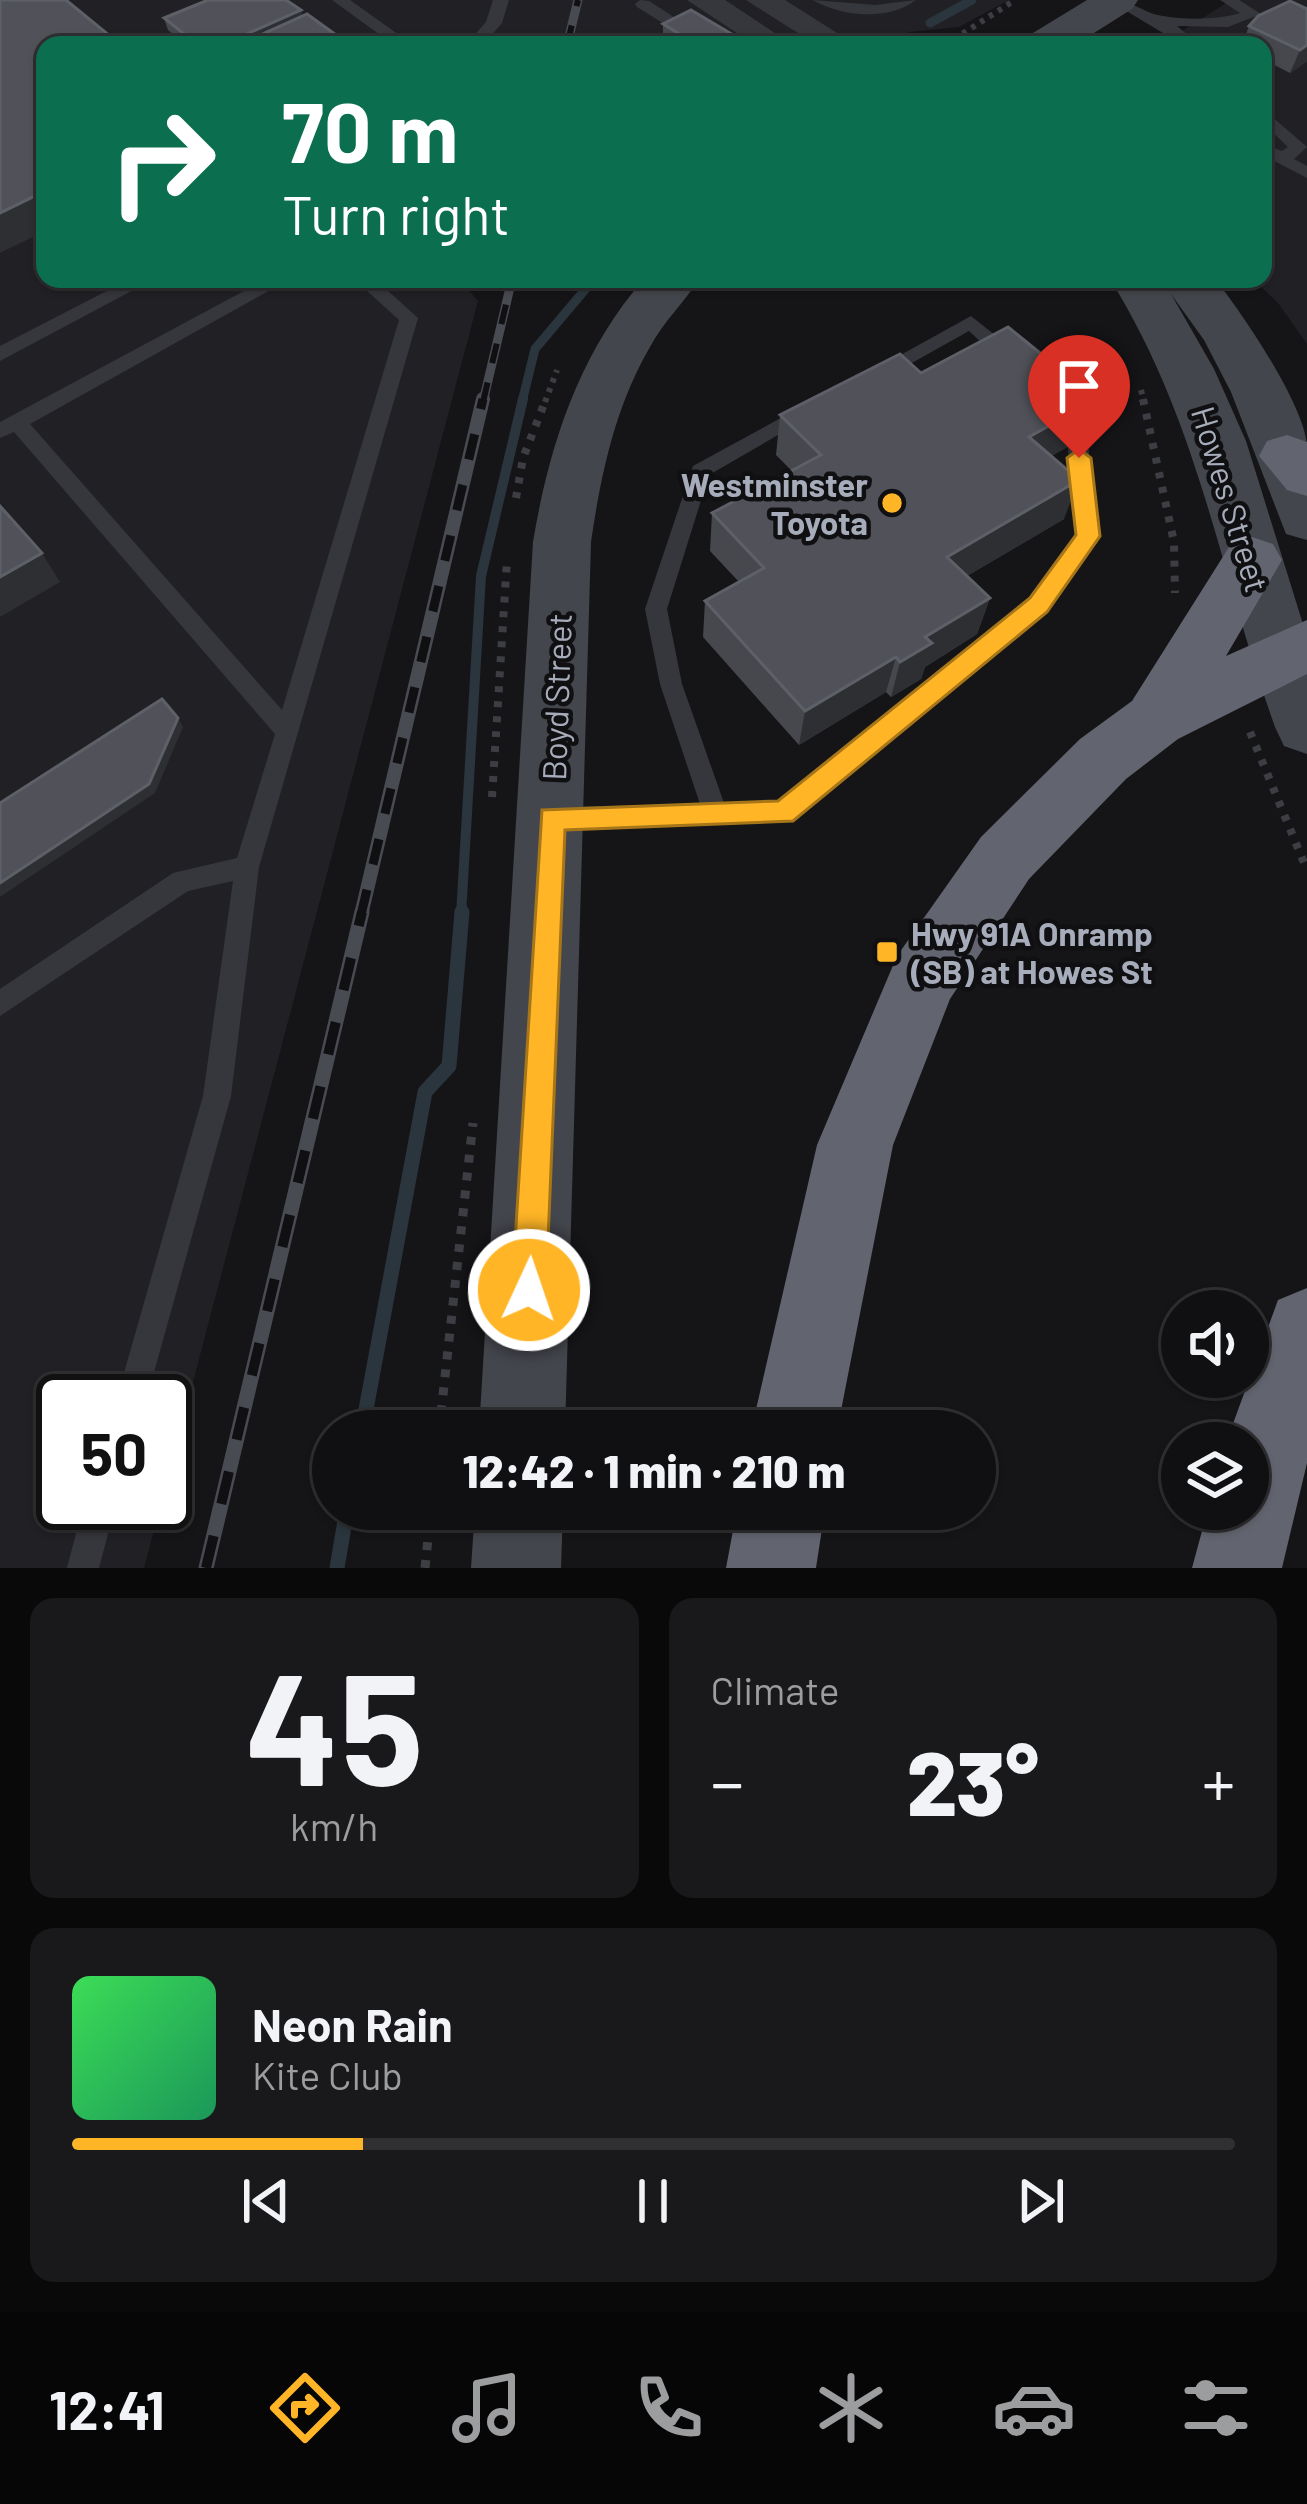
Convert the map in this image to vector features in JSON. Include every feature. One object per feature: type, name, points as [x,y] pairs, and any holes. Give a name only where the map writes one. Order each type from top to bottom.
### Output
[{"type":"highway","points":[[1155,720],[1252,560]]},
{"type":"highway","points":[[798,1410],[855,1145],[922,980],[1005,858],[1103,759],[1155,720],[1293,652]]},
{"type":"highway","points":[[1237,1568],[1276,1417],[1307,1329]]},
{"type":"highway","points":[[771,1568],[777,1530]]},
{"type":"main road","points":[[1066,36],[1117,0]]},
{"type":"main road","name":"Boyd Street","points":[[523,1410],[568,490],[595,400],[639,324],[666,288]]},
{"type":"main road","name":"Howes Street","points":[[1142,288],[1173,339],[1204,405],[1252,560],[1293,652],[1307,727]]},
{"type":"main road","name":"Howes Street","points":[[1193,288],[1241,355],[1297,466],[1307,518]]},
{"type":"main road","points":[[516,1568],[518,1530]]},
{"type":"street","points":[[703,0],[762,36]]},
{"type":"street","points":[[763,0],[825,36]]},
{"type":"lane","points":[[340,0],[392,36]]},
{"type":"lane","points":[[482,36],[494,23],[502,0]]},
{"type":"lane","points":[[832,1],[865,12],[886,11],[908,0]]},
{"type":"lane","points":[[1117,0],[1178,36]]},
{"type":"lane","points":[[1156,21],[1228,22],[1253,14],[1228,0]]},
{"type":"lane","points":[[643,4],[695,36]]},
{"type":"lane","points":[[1272,122],[1298,147],[1283,159]]},
{"type":"lane","points":[[1272,153],[1307,173]]},
{"type":"lane","points":[[0,354],[128,288]]},
{"type":"lane","points":[[264,288],[8,427],[287,731]]},
{"type":"lane","points":[[139,1374],[217,1096],[247,867],[409,318],[374,288]]},
{"type":"lane","points":[[552,818],[783,812],[1039,605],[1088,536],[1075,418],[971,322],[867,379]]},
{"type":"lane","points":[[716,814],[671,684],[656,609],[700,471],[825,402]]},
{"type":"lane","points":[[0,1004],[182,881],[247,867]]},
{"type":"lane","points":[[82,1568],[93,1530]]},
{"type":"path","points":[[959,36],[1015,0]]},
{"type":"path","points":[[1138,380],[1174,542],[1178,573],[1172,613]]},
{"type":"path","points":[[1245,719],[1307,870]]},
{"type":"path","points":[[425,1568],[429,1530]]},
{"type":"shaded area","points":[[0,0],[1009,0],[959,27],[901,36],[36,36],[36,288],[467,288],[478,301],[192,1386],[192,1374],[36,1374],[36,1530],[154,1530],[144,1568],[0,1568]]},
{"type":"shaded area","points":[[1231,0],[1307,0],[1307,344],[1262,288],[1272,288],[1272,36],[1174,36]]},
{"type":"building","points":[[0,0],[66,0],[110,36],[36,36],[36,195],[0,213]]},
{"type":"building","points":[[208,0],[286,0],[301,10],[242,36],[187,36],[164,18]]},
{"type":"building","points":[[1290,1],[1307,9],[1307,45],[1300,50],[1249,26],[1258,16]]},
{"type":"building","points":[[691,10],[735,36],[682,36],[663,24]]},
{"type":"building","points":[[307,14],[338,36],[258,36]]},
{"type":"building","points":[[1008,327],[1066,374],[1057,379],[1088,404],[1029,437],[1079,480],[947,557],[990,598],[925,637],[932,643],[900,662],[896,657],[805,711],[705,601],[764,568],[712,513],[821,455],[780,415],[900,354],[921,373]]},
{"type":"building","points":[[0,506],[42,553],[0,577]]},
{"type":"building","points":[[162,699],[178,718],[149,784],[0,883],[0,803]]},
{"type":"waterway","points":[[930,23],[972,0]]},
{"type":"waterway","points":[[522,402],[535,349],[586,288]]},
{"type":"waterway","points":[[461,915],[481,576],[523,399]]},
{"type":"waterway","points":[[366,1410],[425,1092],[449,1066],[462,912]]},
{"type":"waterway","points":[[337,1568],[343,1530]]},
{"type":"railway","points":[[569,36],[578,0]]},
{"type":"railway","points":[[483,402],[510,288]]},
{"type":"railway","points":[[361,915],[483,399]]},
{"type":"railway","points":[[206,1568],[362,912]]},
{"type":"place","name":"Westminster Toyota","points":[[892,503]]},
{"type":"place","name":"Hwy 91A Onramp (SB) at Howes St","points":[[887,952]]},
{"type":"route","points":[[529,1290],[552,818],[783,812],[1039,605],[1088,536],[1079,458]]}]
